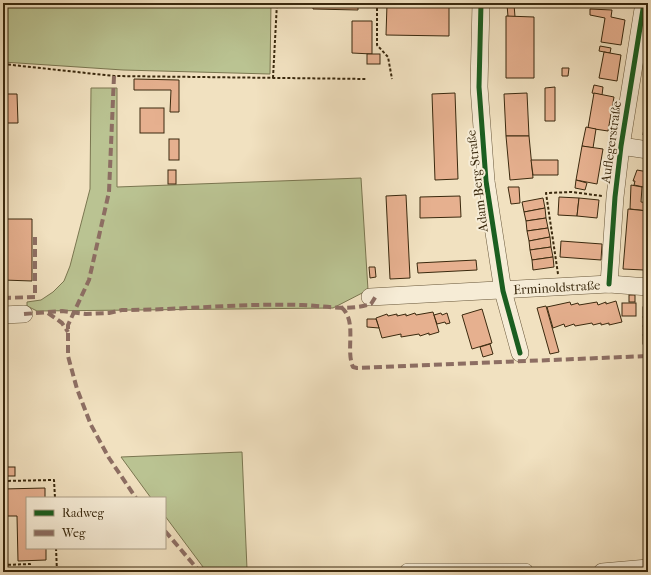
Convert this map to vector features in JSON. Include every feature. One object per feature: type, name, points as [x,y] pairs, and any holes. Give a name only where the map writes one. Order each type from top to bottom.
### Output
[{"type":"street","name":"Adam-Berg-Straße","points":[[481,3],[479,87],[487,191],[503,291],[520,353]]},
{"type":"street","name":"Auflegerstraße","points":[[609,284],[615,197],[621,146],[644,3]]},
{"type":"street","points":[[621,146],[648,150]]},
{"type":"street","name":"Erminoldstraße","points":[[370,297],[503,291],[609,284],[648,288]]},
{"type":"street","points":[[3,315],[24,314]]},
{"type":"street","points":[[602,572],[648,568]]},
{"type":"street","points":[[408,572],[525,572]]},
{"type":"path","points":[[273,78],[277,3]]},
{"type":"path","points":[[377,3],[377,45],[388,57],[392,79]]},
{"type":"path","points":[[3,64],[114,76],[367,79]]},
{"type":"path","points":[[560,287],[546,193],[572,192],[615,197]]},
{"type":"path","points":[[3,481],[54,480],[54,497]]},
{"type":"path","points":[[56,549],[57,572]]},
{"type":"path","points":[[3,565],[30,564],[30,572]]},
{"type":"green space","points":[[3,3],[271,3],[270,74],[123,70],[3,62]]},
{"type":"green space","points":[[91,88],[117,88],[117,187],[361,178],[368,290],[333,308],[37,311],[27,306],[27,302],[41,300],[53,292],[64,281],[70,266],[90,189]]},
{"type":"green space","points":[[242,452],[247,569],[206,571],[166,517],[166,497],[150,497],[121,457]]},
{"type":"building","points":[[313,3],[366,3],[366,7],[358,7],[358,10],[313,9]]},
{"type":"building","points":[[387,4],[449,5],[449,36],[386,35]]},
{"type":"building","points":[[507,4],[514,4],[515,17],[508,17]]},
{"type":"building","points":[[590,9],[612,10],[611,17],[625,20],[621,45],[601,42],[605,18],[590,15]]},
{"type":"building","points":[[506,16],[534,17],[534,78],[506,78]]},
{"type":"building","points":[[352,21],[372,21],[372,54],[352,53]]},
{"type":"building","points":[[600,46],[611,48],[610,53],[599,51]]},
{"type":"building","points":[[604,52],[621,55],[617,81],[599,78]]},
{"type":"building","points":[[367,54],[380,54],[380,64],[367,64]]},
{"type":"building","points":[[562,68],[569,68],[568,76],[562,76]]},
{"type":"building","points":[[134,79],[179,80],[179,112],[170,112],[171,90],[134,90]]},
{"type":"building","points":[[3,80],[5,80],[5,94],[17,94],[18,123],[3,123]]},
{"type":"building","points":[[594,85],[603,87],[602,95],[592,93]]},
{"type":"building","points":[[555,87],[555,121],[545,121],[545,88]]},
{"type":"building","points":[[455,93],[458,179],[435,180],[432,94]]},
{"type":"building","points":[[527,93],[529,136],[506,136],[504,94]]},
{"type":"building","points":[[594,93],[614,97],[608,131],[588,128]]},
{"type":"building","points":[[648,100],[648,135],[643,135]]},
{"type":"building","points":[[140,108],[164,108],[164,133],[140,133]]},
{"type":"building","points":[[586,127],[596,129],[593,148],[582,146]]},
{"type":"building","points":[[506,136],[529,136],[533,178],[510,180]]},
{"type":"building","points":[[169,139],[179,139],[179,160],[169,160]]},
{"type":"building","points":[[582,146],[603,149],[597,184],[576,180]]},
{"type":"building","points":[[531,160],[558,160],[558,175],[533,175]]},
{"type":"building","points":[[168,170],[176,170],[176,184],[168,184]]},
{"type":"building","points":[[637,170],[648,172],[648,188],[634,185],[635,181],[633,181]]},
{"type":"building","points":[[576,180],[587,183],[585,190],[575,188]]},
{"type":"building","points":[[631,185],[642,187],[641,202],[648,203],[648,211],[630,209]]},
{"type":"building","points":[[508,187],[519,187],[520,203],[511,204]]},
{"type":"building","points":[[406,195],[410,278],[390,279],[386,196]]},
{"type":"building","points":[[460,196],[461,217],[420,218],[420,197]]},
{"type":"building","points":[[559,197],[579,198],[577,216],[558,215]]},
{"type":"building","points":[[543,198],[545,208],[524,212],[522,202]]},
{"type":"building","points":[[579,198],[599,200],[597,218],[577,216]]},
{"type":"building","points":[[545,208],[546,218],[526,221],[524,212]]},
{"type":"building","points":[[628,209],[648,211],[644,270],[623,269]]},
{"type":"building","points":[[546,218],[548,228],[527,231],[526,221]]},
{"type":"building","points":[[4,219],[32,219],[32,281],[3,280]]},
{"type":"building","points":[[548,228],[550,237],[529,241],[527,231]]},
{"type":"building","points":[[550,237],[551,247],[530,250],[529,241]]},
{"type":"building","points":[[561,241],[602,244],[601,260],[560,257]]},
{"type":"building","points":[[551,247],[553,257],[532,260],[530,250]]},
{"type":"building","points":[[553,257],[554,267],[533,270],[532,260]]},
{"type":"building","points":[[476,260],[477,270],[418,273],[417,263]]},
{"type":"building","points":[[369,267],[375,267],[376,277],[370,278]]},
{"type":"building","points":[[629,295],[635,295],[635,302],[629,302]]},
{"type":"building","points":[[616,301],[622,322],[609,325],[609,323],[593,325],[592,323],[575,326],[574,324],[565,327],[564,324],[553,328],[547,307],[570,302],[571,305],[578,303],[579,305],[597,302],[598,305]]},
{"type":"building","points":[[622,303],[636,303],[636,316],[622,316]]},
{"type":"building","points":[[546,306],[559,352],[550,354],[537,308]]},
{"type":"building","points":[[643,307],[648,307],[648,317],[643,317]]},
{"type":"building","points":[[482,309],[492,343],[472,349],[462,315]]},
{"type":"building","points":[[433,312],[439,332],[420,336],[419,334],[401,337],[401,334],[382,338],[376,318],[387,314],[388,316],[397,314],[397,316],[406,314],[406,316],[415,313],[416,315]]},
{"type":"building","points":[[441,313],[442,315],[447,313],[450,323],[446,324],[445,322],[437,324],[434,315]]},
{"type":"building","points":[[643,317],[648,317],[648,326],[643,326]]},
{"type":"building","points":[[367,319],[376,319],[379,328],[367,327]]},
{"type":"building","points":[[643,326],[648,326],[648,335],[643,335]]},
{"type":"building","points":[[643,335],[648,335],[648,344],[643,344]]},
{"type":"building","points":[[490,344],[493,354],[483,357],[480,347]]},
{"type":"building","points":[[3,467],[15,467],[15,476],[3,476]]},
{"type":"building","points":[[45,488],[45,497],[26,497],[26,549],[46,549],[46,560],[18,561],[17,516],[3,516],[3,489]]},
{"type":"building","points":[[3,569],[23,569],[23,572],[3,572]]},
{"type":"marked path","points":[[114,76],[109,192],[89,280],[68,325],[68,356],[77,389],[91,425],[109,458],[135,497]]},
{"type":"marked path","points":[[3,298],[35,297],[35,235]]},
{"type":"marked path","points":[[24,314],[62,311],[86,314],[109,313],[122,310],[257,305],[302,305],[337,308],[371,304],[376,296]]},
{"type":"marked path","points":[[341,307],[349,320],[351,360],[353,367],[357,368],[648,356]]},
{"type":"marked path","points":[[48,313],[62,323],[68,332]]},
{"type":"marked path","points":[[166,532],[200,572]]},
{"type":"cycle path","points":[[481,3],[479,87],[486,181],[503,291],[520,353]]},
{"type":"cycle path","points":[[609,284],[615,197],[621,146],[644,3]]}]
